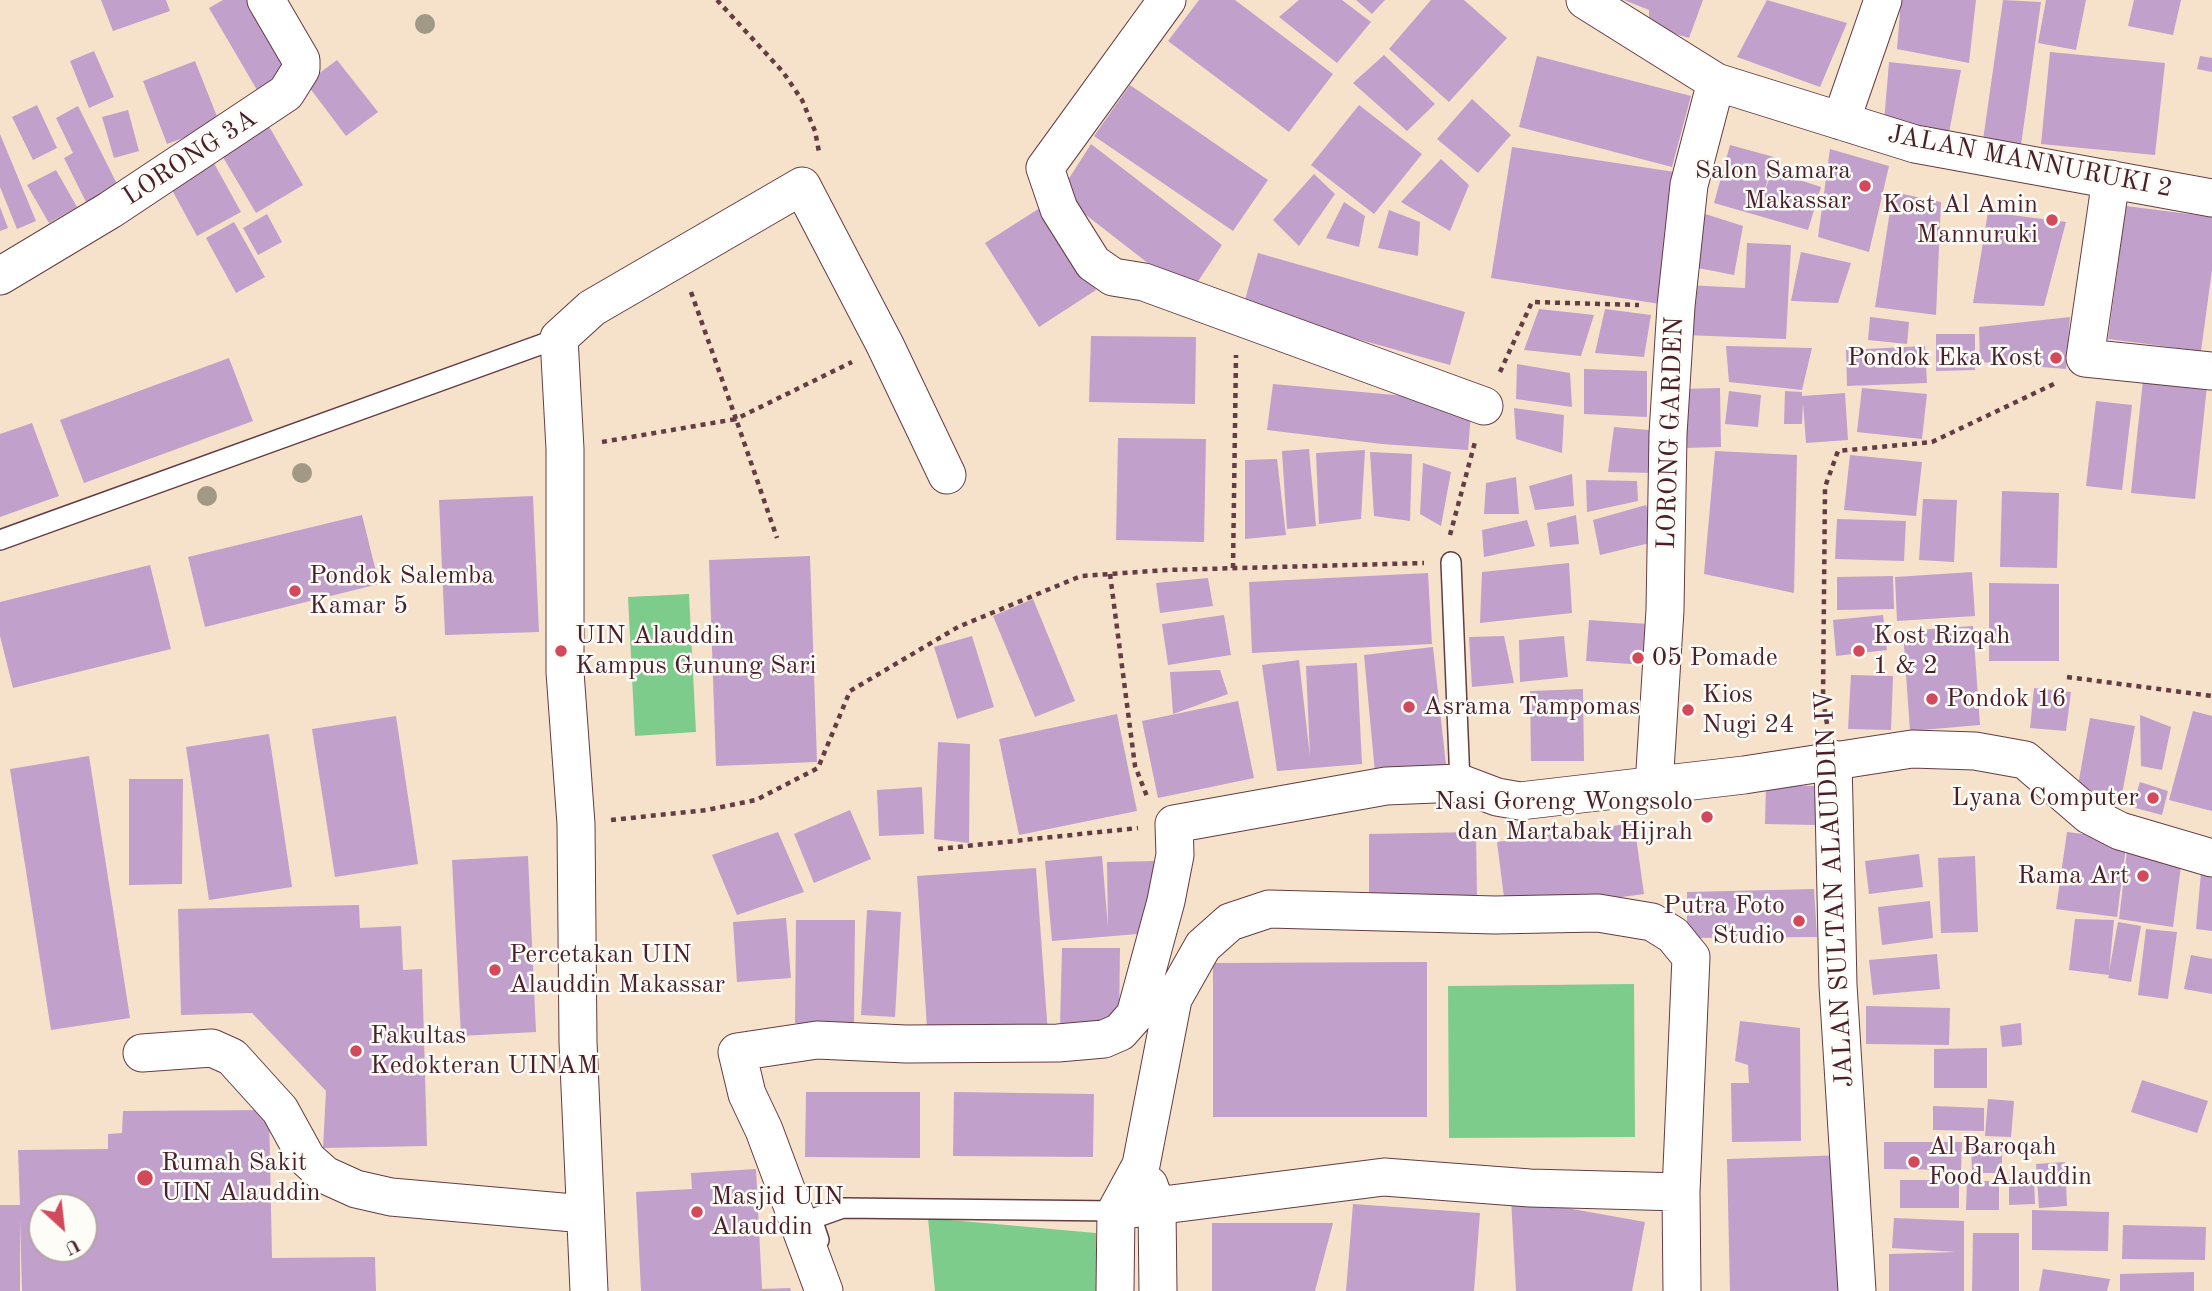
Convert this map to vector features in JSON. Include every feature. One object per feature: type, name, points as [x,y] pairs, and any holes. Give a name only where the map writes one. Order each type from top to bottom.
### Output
[{"type":"street","name":"LORONG 3A","points":[[0,276],[110,209],[286,93],[301,69],[301,61],[266,0]]},
{"type":"street","points":[[1167,0],[1045,168],[1059,209],[1093,263],[1113,276],[1144,282],[1484,406]]},
{"type":"street","name":"JALAN MANNURUKI 2","points":[[1585,0],[1716,82],[1914,144],[2212,198]]},
{"type":"street","points":[[1841,121],[1883,0]]},
{"type":"street","name":"LORONG GARDEN","points":[[1654,786],[1665,610],[1668,434],[1676,306],[1689,185],[1716,82]]},
{"type":"street","points":[[2111,179],[2085,358],[2212,371]]},
{"type":"street","points":[[589,1291],[578,1042],[576,824],[565,672],[565,449],[559,338],[592,307],[802,186],[885,345],[947,475]]},
{"type":"street","points":[[824,1291],[764,1130],[747,1094],[737,1052],[817,1040],[906,1044],[1058,1043],[1104,1039],[1120,1032],[1135,1015],[1160,927],[1175,855],[1174,824],[1386,786],[1460,783],[1497,797],[1520,801],[1654,786],[1912,749],[1975,751],[2025,760],[2089,815],[2120,831],[2212,858]]},
{"type":"street","name":"JALAN SULTAN ALAUDDIN IV","points":[[1833,759],[1838,985],[1857,1291]]},
{"type":"street","points":[[1115,1291],[1116,1211],[1141,1165],[1173,999],[1203,946],[1230,922],[1269,909],[1495,915],[1598,913],[1652,922],[1673,935],[1691,957],[1681,1192],[1682,1291]]},
{"type":"street","points":[[142,1053],[212,1048],[232,1057],[280,1110],[307,1159],[325,1175],[356,1189],[391,1197],[585,1214]]},
{"type":"street","points":[[1141,1165],[1157,1208],[1158,1291]]},
{"type":"street","points":[[1116,1211],[1157,1208],[1384,1177],[1530,1188],[1681,1192]]},
{"type":"lane","points":[[0,540],[559,338]]},
{"type":"lane","points":[[1451,562],[1460,783]]},
{"type":"lane","points":[[835,1291],[812,1219],[842,1208],[1116,1211]]},
{"type":"path","points":[[717,0],[783,72],[802,100],[815,131],[819,156],[814,173],[802,186]]},
{"type":"path","points":[[680,258],[776,538]]},
{"type":"path","points":[[576,824],[707,810],[756,800],[818,768],[850,691],[958,627],[1081,576],[1233,568],[1451,562],[1448,541],[1484,406],[1532,302],[1676,306]]},
{"type":"path","points":[[1233,568],[1237,316]]},
{"type":"path","points":[[565,449],[736,419],[885,345]]},
{"type":"path","name":"JALAN SULTAN ALAUDDIN IV","points":[[1833,759],[1823,700],[1825,487],[1838,451],[1932,442],[2059,382],[2085,358]]},
{"type":"path","points":[[1110,574],[1135,766],[1146,797],[1174,824]]},
{"type":"path","points":[[2067,677],[2212,696]]},
{"type":"path","points":[[939,849],[1174,824]]},
{"type":"green space","points":[[689,594],[696,732],[635,736],[628,597]]},
{"type":"green space","points":[[1634,984],[1635,1137],[1449,1138],[1448,986]]},
{"type":"green space","points":[[928,1218],[1096,1233],[1097,1291],[935,1291]]},
{"type":"building","points":[[101,0],[166,0],[170,11],[113,31]]},
{"type":"building","points":[[223,0],[248,0],[289,72],[257,90],[209,8]]},
{"type":"building","points":[[1199,0],[1235,0],[1333,74],[1289,132],[1168,41]]},
{"type":"building","points":[[1299,0],[1342,0],[1371,22],[1337,63],[1279,17]]},
{"type":"building","points":[[1356,0],[1385,0],[1372,14]]},
{"type":"building","points":[[1431,0],[1464,0],[1507,38],[1449,102],[1389,49]]},
{"type":"building","points":[[1624,0],[1703,0],[1689,38],[1649,26],[1649,10]]},
{"type":"building","points":[[1767,0],[1847,23],[1820,87],[1737,57]]},
{"type":"building","points":[[1901,0],[1976,0],[1969,63],[1897,49]]},
{"type":"building","points":[[2003,0],[2041,2],[2020,152],[1982,147]]},
{"type":"building","points":[[2046,0],[2086,0],[2076,50],[2038,43]]},
{"type":"building","points":[[2134,0],[2181,0],[2173,35],[2128,26]]},
{"type":"building","points":[[94,51],[114,97],[89,108],[70,61]]},
{"type":"building","points":[[2050,52],[2165,63],[2155,155],[2041,144]]},
{"type":"building","points":[[1384,55],[1435,104],[1407,131],[1353,83]]},
{"type":"building","points":[[1537,56],[1691,96],[1672,167],[1519,127]]},
{"type":"building","points":[[2200,56],[2212,58],[2212,72],[2197,69]]},
{"type":"building","points":[[337,60],[378,112],[346,136],[306,83]]},
{"type":"building","points":[[195,61],[220,124],[167,144],[143,81]]},
{"type":"building","points":[[1889,62],[1961,70],[1948,138],[1884,122]]},
{"type":"building","points":[[1130,85],[1268,180],[1233,231],[1094,136]]},
{"type":"building","points":[[1472,99],[1511,135],[1478,173],[1437,139]]},
{"type":"building","points":[[37,105],[57,148],[33,160],[12,117]]},
{"type":"building","points":[[1359,105],[1422,154],[1374,214],[1311,165]]},
{"type":"building","points":[[78,106],[118,186],[86,202],[64,158],[73,153],[56,118]]},
{"type":"building","points":[[128,110],[139,151],[114,158],[102,117]]},
{"type":"building","points":[[264,118],[303,185],[256,213],[217,147]]},
{"type":"building","points":[[0,134],[36,221],[17,229],[0,187]]},
{"type":"building","points":[[1091,144],[1222,245],[1189,295],[1059,194]]},
{"type":"building","points":[[1730,145],[1774,157],[1764,193],[1772,171],[1821,187],[1808,230],[1714,203]]},
{"type":"building","points":[[1512,147],[1681,173],[1660,304],[1491,278]]},
{"type":"building","points":[[1830,149],[1889,166],[1869,252],[1818,237]]},
{"type":"building","points":[[210,156],[241,212],[197,236],[166,179]]},
{"type":"building","points":[[1441,159],[1469,185],[1450,231],[1401,202]]},
{"type":"building","points":[[56,170],[77,207],[49,223],[27,185]]},
{"type":"building","points":[[1314,174],[1335,194],[1299,246],[1273,220]]},
{"type":"building","points":[[1893,192],[1941,202],[1936,315],[1875,307]]},
{"type":"building","points":[[1344,202],[1365,216],[1359,247],[1326,238]]},
{"type":"building","points":[[1043,206],[1096,290],[1039,327],[985,243]]},
{"type":"building","points":[[2126,206],[2212,217],[2212,270],[2201,351],[2108,339]]},
{"type":"building","points":[[0,207],[8,228],[0,231]]},
{"type":"building","points":[[1389,210],[1420,222],[1418,256],[1378,248]]},
{"type":"building","points":[[1699,212],[1743,226],[1734,275],[1698,268]]},
{"type":"building","points":[[1988,212],[2066,222],[2044,306],[1973,303]]},
{"type":"building","points":[[267,214],[282,242],[258,255],[243,228]]},
{"type":"building","points":[[234,222],[265,277],[236,293],[206,238]]},
{"type":"building","points":[[1747,243],[1791,245],[1786,339],[1685,335],[1687,285],[1745,288]]},
{"type":"building","points":[[1801,252],[1851,263],[1838,303],[1791,301]]},
{"type":"building","points":[[1258,253],[1465,312],[1450,365],[1243,307]]},
{"type":"building","points":[[1539,309],[1594,315],[1581,356],[1524,350]]},
{"type":"building","points":[[1605,309],[1651,315],[1644,357],[1595,353]]},
{"type":"building","points":[[1870,317],[1909,322],[1907,344],[1868,340]]},
{"type":"building","points":[[2070,317],[2066,369],[1980,362],[1979,327]]},
{"type":"building","points":[[1936,334],[1975,334],[1975,370],[1936,371]]},
{"type":"building","points":[[1091,336],[1196,337],[1195,404],[1089,402]]},
{"type":"building","points":[[1726,346],[1812,348],[1802,390],[1729,382]]},
{"type":"building","points":[[1925,346],[1927,383],[1847,386],[1846,350]]},
{"type":"building","points":[[229,358],[253,421],[84,483],[60,420]]},
{"type":"building","points":[[1517,364],[1570,373],[1572,407],[1516,399]]},
{"type":"building","points":[[1584,369],[1647,371],[1647,417],[1584,414]]},
{"type":"building","points":[[2143,380],[2207,386],[2195,499],[2131,493]]},
{"type":"building","points":[[1273,384],[1472,402],[1468,450],[1382,444],[1267,430]]},
{"type":"building","points":[[1720,388],[1721,447],[1682,448],[1682,389]]},
{"type":"building","points":[[1862,388],[1927,394],[1922,439],[1857,432]]},
{"type":"building","points":[[1729,391],[1761,395],[1758,427],[1725,424]]},
{"type":"building","points":[[1785,391],[1802,392],[1802,396],[1845,393],[1848,440],[1806,443],[1803,403],[1802,424],[1784,424]]},
{"type":"building","points":[[2096,401],[2132,405],[2122,490],[2086,486]]},
{"type":"building","points":[[1514,408],[1564,415],[1562,453],[1516,439]]},
{"type":"building","points":[[32,423],[59,496],[0,517],[0,434]]},
{"type":"building","points":[[1614,427],[1660,431],[1655,473],[1608,472]]},
{"type":"building","points":[[1118,438],[1206,439],[1204,542],[1116,540]]},
{"type":"building","points":[[1309,449],[1316,526],[1287,529],[1282,451]]},
{"type":"building","points":[[1365,450],[1361,519],[1319,524],[1316,453]]},
{"type":"building","points":[[1715,451],[1797,455],[1794,593],[1704,574]]},
{"type":"building","points":[[1370,452],[1412,454],[1410,521],[1374,516]]},
{"type":"building","points":[[1850,455],[1922,462],[1916,516],[1844,510]]},
{"type":"building","points":[[1277,459],[1286,535],[1245,539],[1245,460]]},
{"type":"building","points":[[1423,463],[1451,472],[1441,526],[1420,514]]},
{"type":"building","points":[[1572,474],[1574,506],[1535,510],[1529,486]]},
{"type":"building","points":[[1516,477],[1519,514],[1484,514],[1486,483]]},
{"type":"building","points":[[1586,480],[1637,481],[1638,501],[1587,512]]},
{"type":"building","points":[[2002,491],[2059,493],[2057,568],[2000,567]]},
{"type":"building","points":[[533,496],[539,632],[445,635],[439,500]]},
{"type":"building","points":[[1923,499],[1957,500],[1954,562],[1919,560]]},
{"type":"building","points":[[1646,505],[1658,541],[1600,555],[1593,520]]},
{"type":"building","points":[[362,515],[379,584],[205,627],[188,557]]},
{"type":"building","points":[[1576,515],[1579,544],[1550,547],[1547,523]]},
{"type":"building","points":[[1837,519],[1906,521],[1904,561],[1835,559]]},
{"type":"building","points":[[1527,520],[1535,546],[1484,557],[1482,530]]},
{"type":"building","points":[[810,556],[817,762],[716,766],[709,560]]},
{"type":"building","points":[[1569,563],[1572,613],[1480,623],[1482,572]]},
{"type":"building","points":[[150,565],[171,649],[13,688],[0,636],[0,602]]},
{"type":"building","points":[[1972,572],[1975,616],[1897,621],[1895,577]]},
{"type":"building","points":[[1428,573],[1432,644],[1252,653],[1249,582]]},
{"type":"building","points":[[1893,576],[1894,609],[1837,610],[1837,577]]},
{"type":"building","points":[[1208,578],[1213,606],[1160,613],[1156,583]]},
{"type":"building","points":[[1989,583],[2059,584],[2059,661],[1989,661]]},
{"type":"building","points":[[1033,599],[1075,701],[1035,717],[993,616]]},
{"type":"building","points":[[1224,615],[1231,655],[1168,665],[1162,624]]},
{"type":"building","points":[[1883,615],[1887,650],[1836,656],[1833,620]]},
{"type":"building","points":[[1589,620],[1663,625],[1660,666],[1586,661]]},
{"type":"building","points":[[1973,626],[1980,725],[1910,731],[1903,631]]},
{"type":"building","points":[[972,636],[994,707],[957,719],[934,647]]},
{"type":"building","points":[[1504,636],[1514,683],[1472,687],[1469,637]]},
{"type":"building","points":[[1564,636],[1568,677],[1520,682],[1519,640]]},
{"type":"building","points":[[1433,647],[1446,765],[1375,773],[1364,655]]},
{"type":"building","points":[[1299,660],[1310,757],[1306,666],[1357,663],[1362,764],[1277,771],[1262,665]]},
{"type":"building","points":[[1220,670],[1228,694],[1173,714],[1170,672]]},
{"type":"building","points":[[1851,675],[1893,676],[1891,730],[1848,729]]},
{"type":"building","points":[[2034,688],[2071,692],[2066,731],[2030,728]]},
{"type":"building","points":[[1583,689],[1584,761],[1531,761],[1530,691]]},
{"type":"building","points":[[1238,701],[1254,778],[1158,798],[1142,721]]},
{"type":"building","points":[[2193,711],[2212,716],[2212,811],[2169,800]]},
{"type":"building","points":[[1117,714],[1137,811],[1019,835],[999,739]]},
{"type":"building","points":[[2140,715],[2171,727],[2162,770],[2141,766]]},
{"type":"building","points":[[396,716],[418,864],[335,877],[312,729]]},
{"type":"building","points":[[2090,718],[2135,726],[2121,799],[2077,791]]},
{"type":"building","points":[[269,734],[292,887],[209,900],[186,747]]},
{"type":"building","points":[[938,742],[970,744],[969,843],[934,839]]},
{"type":"building","points":[[89,756],[130,1018],[51,1030],[10,769]]},
{"type":"building","points":[[129,779],[183,779],[182,884],[129,885]]},
{"type":"building","points":[[2140,782],[2168,791],[2162,815],[2132,807]]},
{"type":"building","points":[[1766,785],[1817,786],[1816,825],[1765,824]]},
{"type":"building","points":[[922,787],[924,834],[879,836],[877,790]]},
{"type":"building","points":[[850,810],[871,859],[814,883],[794,834]]},
{"type":"building","points":[[1634,823],[1644,894],[1506,913],[1497,842]]},
{"type":"building","points":[[778,832],[804,892],[737,915],[712,855]]},
{"type":"building","points":[[1476,832],[1477,897],[1369,898],[1369,834]]},
{"type":"building","points":[[2067,832],[2127,839],[2117,917],[2056,909]]},
{"type":"building","points":[[2127,851],[2182,858],[2173,927],[2119,919]]},
{"type":"building","points":[[1919,854],[1923,887],[1869,894],[1865,861]]},
{"type":"building","name":"Percetakan UIN Alauddin Makassar","points":[[528,856],[536,1032],[461,1036],[452,860]]},
{"type":"building","points":[[1102,856],[1108,927],[1107,862],[1156,861],[1150,933],[1052,941],[1045,861]]},
{"type":"building","points":[[1975,856],[1978,932],[1941,933],[1938,858]]},
{"type":"building","points":[[1036,868],[1048,1034],[928,1043],[917,876]]},
{"type":"building","points":[[2201,872],[2212,875],[2212,931],[2196,929]]},
{"type":"building","points":[[1814,889],[1817,937],[1687,938],[1687,892]]},
{"type":"building","points":[[1930,901],[1933,938],[1882,945],[1878,907]]},
{"type":"building","name":"Fakultas Kedokteran UINAM","points":[[359,905],[360,928],[401,926],[403,970],[422,969],[427,1146],[323,1148],[326,1091],[252,1013],[181,1015],[178,909]]},
{"type":"building","points":[[867,910],[901,912],[895,1017],[861,1015]]},
{"type":"building","points":[[786,918],[791,978],[737,982],[733,922]]},
{"type":"building","points":[[2075,919],[2114,920],[2109,972],[2118,922],[2141,926],[2131,982],[2108,978],[2109,975],[2069,970]]},
{"type":"building","points":[[796,920],[855,920],[854,1023],[795,1023]]},
{"type":"building","points":[[2146,929],[2177,932],[2168,999],[2138,995]]},
{"type":"building","points":[[1062,948],[1120,948],[1119,1027],[1060,1027]]},
{"type":"building","points":[[1937,954],[1940,989],[1873,995],[1869,960]]},
{"type":"building","points":[[2191,955],[2212,959],[2212,994],[2184,989]]},
{"type":"building","points":[[1427,962],[1427,1117],[1213,1117],[1213,963]]},
{"type":"building","points":[[1866,1006],[1950,1008],[1949,1045],[1866,1044]]},
{"type":"building","points":[[1740,1021],[1800,1028],[1801,1141],[1732,1142],[1731,1083],[1749,1083],[1748,1065],[1735,1061]]},
{"type":"building","points":[[2021,1023],[2022,1045],[2002,1047],[2000,1026]]},
{"type":"building","points":[[1987,1048],[1987,1088],[1934,1088],[1934,1049]]},
{"type":"building","points":[[2142,1080],[2208,1101],[2197,1133],[2131,1112]]},
{"type":"building","points":[[806,1092],[920,1092],[920,1158],[805,1157]]},
{"type":"building","points":[[954,1092],[1094,1094],[1093,1157],[953,1156]]},
{"type":"building","points":[[1988,1099],[2014,1101],[2011,1137],[1985,1136]]},
{"type":"building","points":[[1933,1106],[1984,1108],[1984,1131],[1933,1130]]},
{"type":"building","name":"Rumah Sakit UIN Alauddin","points":[[269,1110],[272,1258],[375,1257],[376,1291],[22,1291],[20,1219],[20,1291],[0,1291],[0,1205],[20,1205],[18,1150],[108,1149],[108,1134],[122,1133],[123,1111]]},
{"type":"building","points":[[1884,1142],[1962,1142],[1961,1170],[1884,1169]]},
{"type":"building","points":[[1971,1144],[2002,1144],[2002,1173],[1972,1173]]},
{"type":"building","points":[[1845,1155],[1848,1291],[1730,1291],[1727,1159]]},
{"type":"building","points":[[2065,1162],[2067,1206],[2039,1208],[2036,1164]]},
{"type":"building","name":"Masjid UIN Alauddin","points":[[756,1169],[762,1289],[790,1288],[791,1291],[641,1291],[636,1192],[692,1189],[691,1173]]},
{"type":"building","points":[[2034,1178],[2035,1204],[2009,1205],[2009,1179]]},
{"type":"building","points":[[1900,1180],[1959,1180],[1959,1208],[1900,1208]]},
{"type":"building","points":[[1967,1181],[1999,1181],[1999,1210],[1966,1210]]},
{"type":"building","points":[[1511,1198],[1645,1222],[1632,1291],[1516,1291]]},
{"type":"building","points":[[1353,1204],[1480,1213],[1474,1291],[1346,1291]]},
{"type":"building","points":[[2032,1210],[2109,1212],[2108,1251],[2032,1250]]},
{"type":"building","points":[[1894,1218],[1964,1221],[1964,1291],[1889,1291],[1889,1254],[1957,1252],[1892,1248]]},
{"type":"building","points":[[1212,1223],[1333,1223],[1315,1291],[1212,1291]]},
{"type":"building","points":[[2123,1225],[2206,1227],[2205,1260],[2122,1259]]},
{"type":"building","points":[[1973,1233],[2019,1233],[2019,1291],[1972,1291]]},
{"type":"building","points":[[2043,1269],[2110,1279],[2107,1291],[2039,1291]]},
{"type":"building","points":[[2194,1272],[2194,1291],[2120,1291],[2120,1274]]},
{"type":"place","name":"Salon Samara Makassar","points":[[1865,186]]},
{"type":"place","name":"Kost Al Amin Mannuruki","points":[[2052,220]]},
{"type":"place","name":"Pondok Eka Kost","points":[[2056,358]]},
{"type":"place","name":"Pondok Salemba Kamar 5","points":[[295,591]]},
{"type":"place","name":"UIN Alauddin Kampus Gunung Sari","points":[[561,651]]},
{"type":"place","name":"Kost Rizqah 1 & 2","points":[[1859,651]]},
{"type":"place","name":"05 Pomade","points":[[1638,658]]},
{"type":"place","name":"Pondok 16","points":[[1932,699]]},
{"type":"place","name":"Asrama Tampomas","points":[[1409,707]]},
{"type":"place","name":"Kios Nugi 24","points":[[1688,710]]},
{"type":"place","name":"Lyana Computer","points":[[2153,798]]},
{"type":"place","name":"Nasi Goreng Wongsolo dan Martabak Hijrah","points":[[1707,817]]},
{"type":"place","name":"Rama Art","points":[[2143,876]]},
{"type":"place","name":"Putra Foto Studio","points":[[1799,921]]},
{"type":"place","name":"Percetakan UIN Alauddin Makassar","points":[[495,970]]},
{"type":"place","name":"Fakultas Kedokteran UINAM","points":[[356,1051]]},
{"type":"place","name":"Al Baroqah Food Alauddin","points":[[1914,1162]]},
{"type":"place","name":"Rumah Sakit UIN Alauddin","points":[[145,1178]]},
{"type":"place","name":"Masjid UIN Alauddin","points":[[697,1212]]}]
